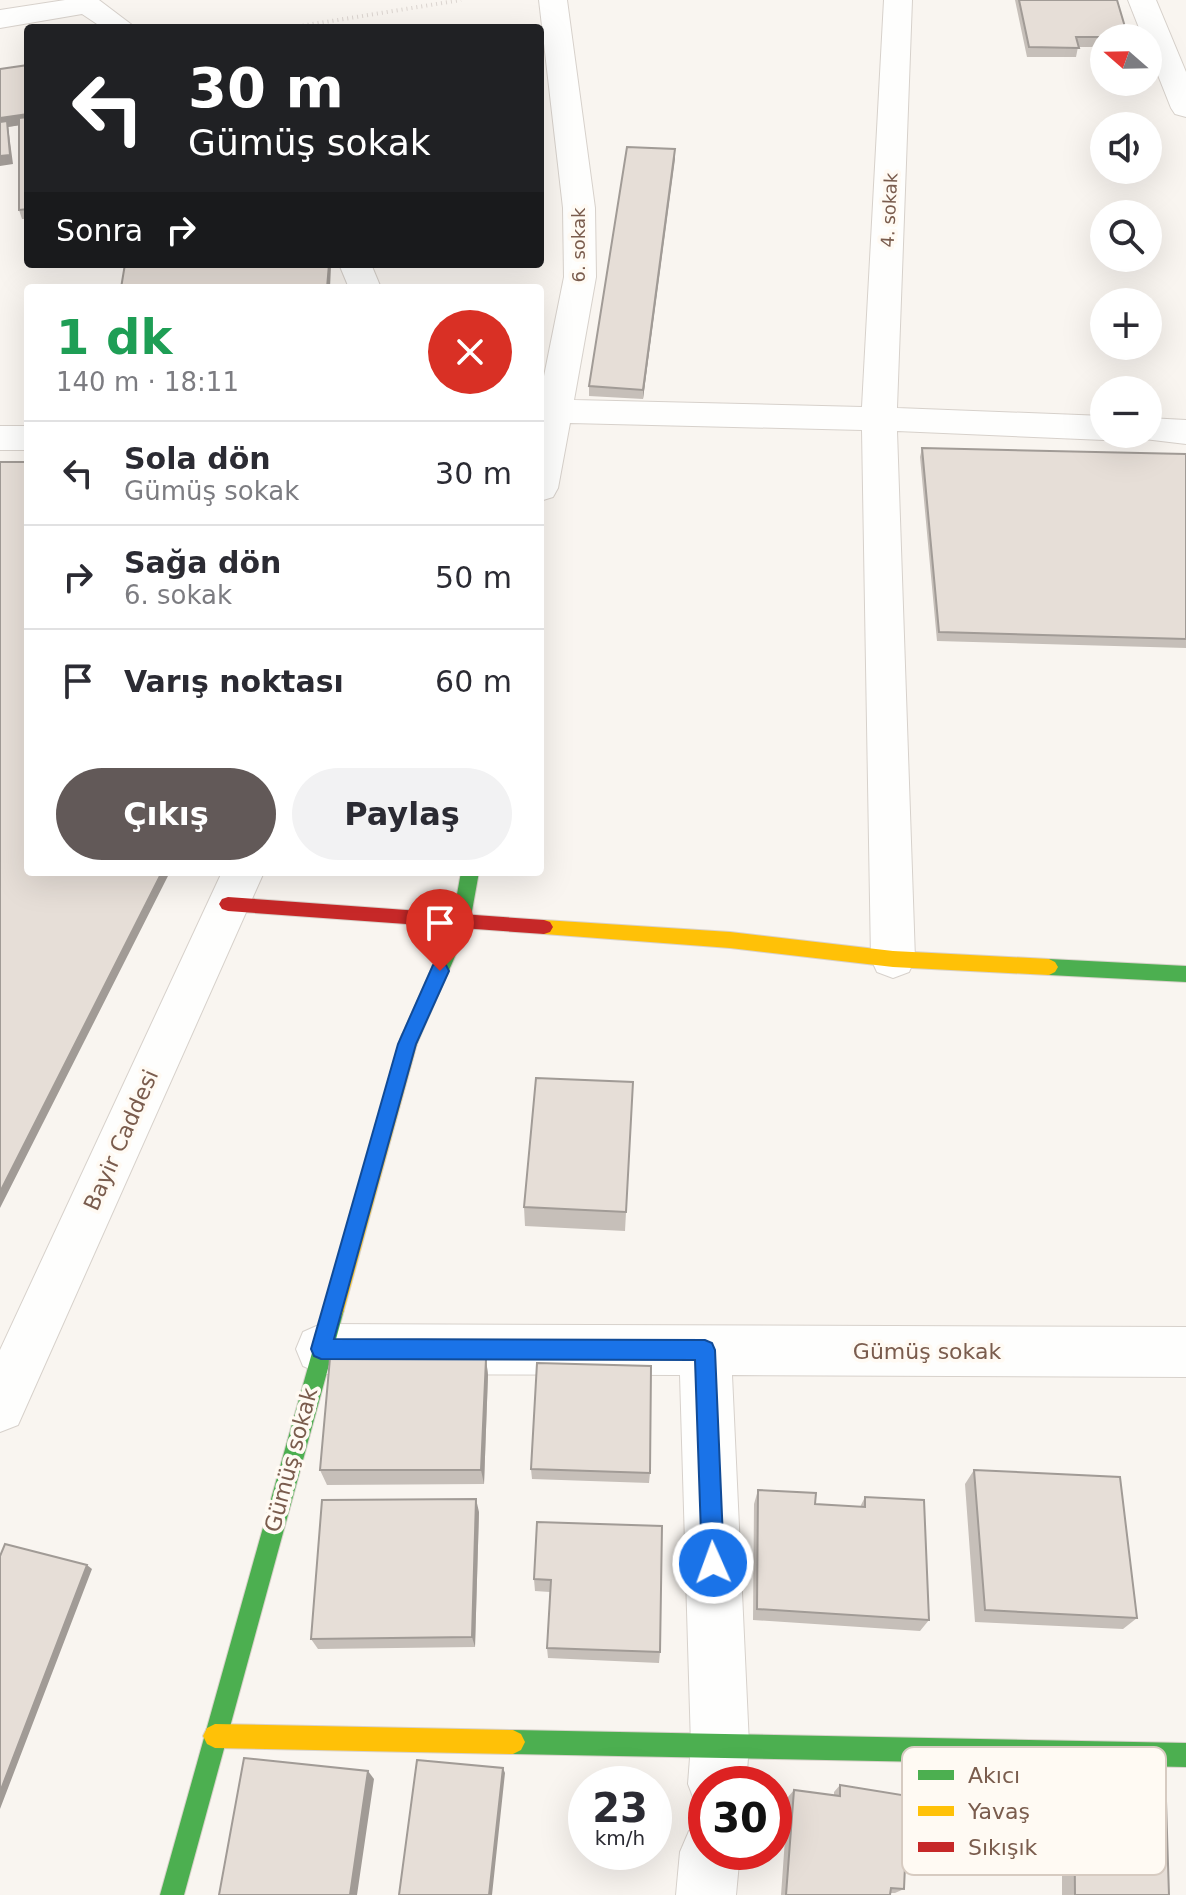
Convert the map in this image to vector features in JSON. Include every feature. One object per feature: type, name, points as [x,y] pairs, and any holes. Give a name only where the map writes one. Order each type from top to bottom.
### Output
[{"type":"street","name":"6. sokak","points":[[544,444],[547,411],[580,277],[579,208],[553,0]]},
{"type":"street","name":"4. sokak","points":[[893,959],[879,419],[898,0]]},
{"type":"street","points":[[1142,0],[1186,108]]},
{"type":"street","points":[[0,19],[83,2],[116,24]]},
{"type":"street","points":[[547,411],[1090,427]]},
{"type":"street","points":[[1162,431],[1186,432]]},
{"type":"street","points":[[0,438],[24,438]]},
{"type":"street","points":[[321,1349],[407,1044],[461,922],[469,876]]},
{"type":"street","points":[[236,888],[461,922],[730,940],[893,959],[1186,974]]},
{"type":"street","name":"Bayir Caddesi","points":[[0,1407],[236,888]]},
{"type":"street","name":"Gümüş sokak","points":[[172,1895],[321,1349],[1186,1352]]},
{"type":"street","points":[[705,1350],[718,1765]]},
{"type":"street","points":[[215,1736],[718,1765],[902,1761]]},
{"type":"street","points":[[1166,1755],[1186,1755]]},
{"type":"street","points":[[706,1895],[708,1870]]},
{"type":"path","points":[[313,24],[461,0]]},
{"type":"building","points":[[1019,0],[1117,0],[1124,24],[1090,24],[1090,37],[1076,37],[1079,48],[1029,47]]},
{"type":"building","points":[[24,66],[24,115],[0,118],[0,69]]},
{"type":"building","points":[[24,117],[24,209],[19,210],[19,118]]},
{"type":"building","points":[[7,121],[10,155],[0,156],[0,122]]},
{"type":"building","points":[[627,147],[675,149],[643,390],[589,386]]},
{"type":"building","points":[[124,268],[329,268],[327,284],[122,284]]},
{"type":"building","points":[[922,448],[1186,454],[1186,639],[939,632]]},
{"type":"building","points":[[0,462],[24,462],[24,876],[160,876],[0,1192]]},
{"type":"building","points":[[536,1078],[633,1082],[626,1212],[524,1207]]},
{"type":"building","points":[[330,1358],[486,1359],[481,1470],[320,1470]]},
{"type":"building","points":[[537,1363],[651,1366],[650,1473],[531,1469]]},
{"type":"building","points":[[974,1470],[1120,1477],[1137,1618],[985,1610]]},
{"type":"building","points":[[758,1490],[816,1493],[815,1504],[865,1507],[865,1497],[924,1500],[929,1620],[757,1609]]},
{"type":"building","points":[[476,1499],[472,1637],[311,1639],[322,1500]]},
{"type":"building","points":[[537,1522],[662,1526],[660,1652],[547,1648],[551,1580],[534,1579]]},
{"type":"building","points":[[5,1544],[87,1565],[0,1792],[0,1556]]},
{"type":"building","points":[[244,1758],[368,1771],[350,1895],[219,1895]]},
{"type":"building","points":[[417,1760],[503,1768],[489,1895],[399,1895]]},
{"type":"building","points":[[840,1785],[902,1795],[904,1889],[891,1888],[890,1895],[786,1895],[788,1870],[792,1870],[794,1790],[840,1796]]},
{"type":"building","points":[[1166,1801],[1169,1895],[1075,1895],[1075,1875],[1166,1875]]},
{"type":"traffic: fast","points":[[409,1040],[461,922],[469,876]]},
{"type":"traffic: fast","points":[[1049,967],[1186,974]]},
{"type":"traffic: fast","points":[[172,1895],[334,1310]]},
{"type":"traffic: fast","points":[[513,1742],[902,1750]]},
{"type":"traffic: fast","points":[[1166,1755],[1186,1755]]},
{"type":"traffic: slow","points":[[544,927],[730,940],[893,959],[1049,967]]},
{"type":"traffic: slow","points":[[334,1310],[409,1040]]},
{"type":"traffic: slow","points":[[215,1736],[513,1742]]},
{"type":"traffic: jam","points":[[228,904],[544,927]]},
{"type":"route","points":[[440,971],[407,1044],[321,1349],[705,1350],[713,1563]]}]
